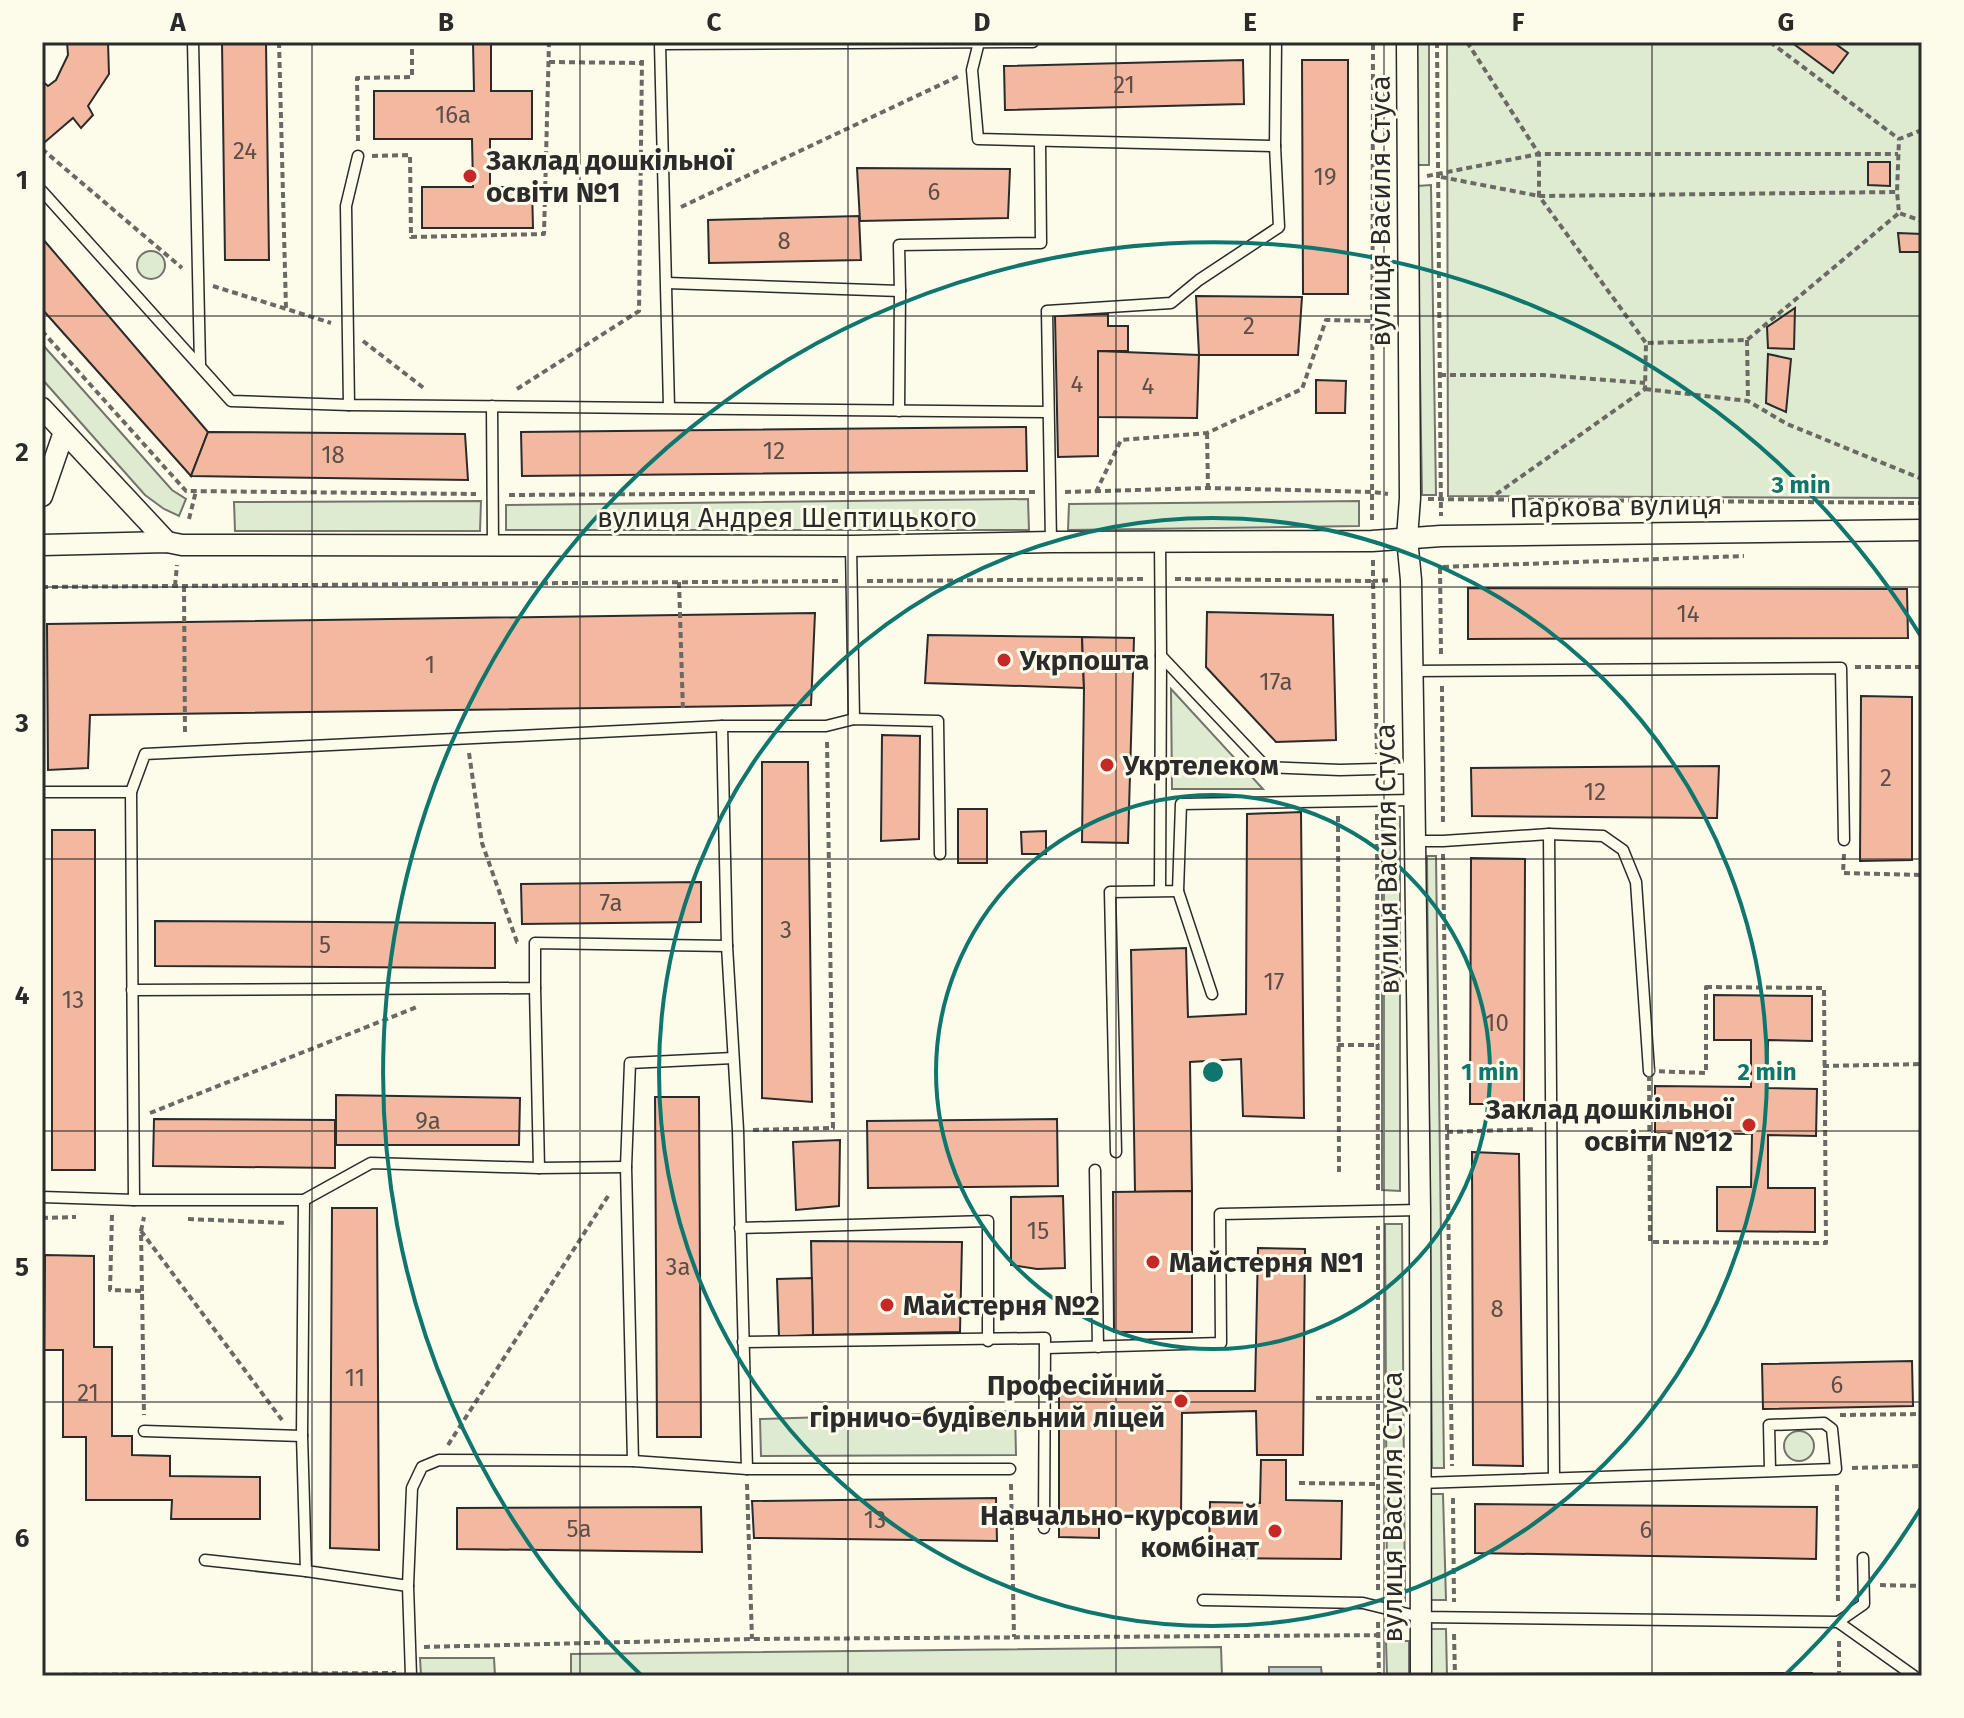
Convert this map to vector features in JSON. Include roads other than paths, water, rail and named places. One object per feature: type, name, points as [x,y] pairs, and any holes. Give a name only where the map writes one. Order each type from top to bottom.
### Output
[{"type":"street","name":"вулиця Василя Стуса","points":[[1407,42],[1410,498],[1407,538],[1414,768],[1420,1210],[1421,1676]]},
{"type":"street","points":[[42,408],[167,542]]},
{"type":"street","points":[[42,496],[64,432]]},
{"type":"street","name":"Паркова вулиця","points":[[1407,538],[1922,530]]},
{"type":"street","name":"вулиця Андрея Шептицького","points":[[42,545],[167,542],[182,545],[493,547],[851,546],[1407,538]]},
{"type":"lane","points":[[193,42],[200,365]]},
{"type":"lane","points":[[669,407],[660,44],[1033,42]]},
{"type":"lane","points":[[1051,542],[1047,311],[1171,303],[1199,280],[1279,227],[1275,146],[1276,42]]},
{"type":"lane","points":[[979,43],[972,70],[978,139],[1275,146]]},
{"type":"lane","points":[[899,411],[899,245],[1041,243],[1040,142]]},
{"type":"lane","points":[[349,405],[346,206],[358,156]]},
{"type":"lane","points":[[42,191],[231,401],[349,405],[1048,412]]},
{"type":"lane","points":[[667,283],[900,291]]},
{"type":"lane","points":[[492,406],[493,547]]},
{"type":"lane","points":[[1160,542],[1160,890]]},
{"type":"lane","points":[[851,546],[854,719]]},
{"type":"lane","points":[[1161,656],[1266,767],[1414,768]]},
{"type":"lane","points":[[1412,671],[1841,668],[1844,840]]},
{"type":"lane","points":[[134,1200],[131,792],[145,754],[722,726],[826,726],[854,719],[938,721],[940,854]]},
{"type":"lane","points":[[722,726],[727,946],[738,1130],[747,1469]]},
{"type":"lane","points":[[42,792],[131,792]]},
{"type":"lane","points":[[1212,994],[1178,891],[1181,804],[1414,800]]},
{"type":"lane","points":[[1549,834],[1554,1477]]},
{"type":"lane","points":[[1414,841],[1549,834],[1603,836],[1623,850],[1636,882],[1649,1071]]},
{"type":"lane","points":[[1116,1152],[1110,892],[1178,891]]},
{"type":"lane","points":[[539,1168],[535,943],[727,946]]},
{"type":"lane","points":[[132,990],[535,988]]},
{"type":"lane","points":[[633,1461],[626,1167],[630,1063],[733,1058]]},
{"type":"lane","points":[[42,1197],[304,1200],[371,1163],[626,1167]]},
{"type":"lane","points":[[1095,1170],[1098,1347]]},
{"type":"lane","points":[[304,1200],[298,1435],[306,1571]]},
{"type":"lane","points":[[1046,1348],[1221,1343],[1220,1214],[1420,1210]]},
{"type":"lane","points":[[740,1228],[988,1221],[988,1341]]},
{"type":"lane","points":[[743,1342],[1045,1338],[1044,1528]]},
{"type":"lane","points":[[1420,1483],[1836,1469],[1832,1429],[1824,1423],[1769,1425],[1770,1470]]},
{"type":"lane","points":[[144,1431],[298,1435]]},
{"type":"lane","points":[[411,1674],[408,1586],[412,1488],[422,1467],[439,1460],[633,1461],[747,1469],[1010,1469]]},
{"type":"lane","points":[[1838,1622],[1864,1604],[1863,1558]]},
{"type":"lane","points":[[205,1560],[408,1586]]},
{"type":"lane","points":[[1203,1600],[1363,1603],[1378,1606],[1421,1626],[1454,1617],[1838,1622],[1914,1676]]},
{"type":"place","name":"Заклад дошкільної освіти №1","points":[[470,176]]},
{"type":"place","name":"Укрпошта","points":[[1004,660]]},
{"type":"place","name":"Укртелеком","points":[[1107,765]]},
{"type":"place","name":"Заклад дошкільної освіти №12","points":[[1749,1125]]},
{"type":"place","name":"Майстерня №1","points":[[1153,1262]]},
{"type":"place","name":"Майстерня №2","points":[[887,1305]]},
{"type":"place","name":"Професійний гірничо-будівельний ліцей","points":[[1181,1401]]},
{"type":"place","name":"Навчально-курсовий комбінат","points":[[1275,1531]]}]
